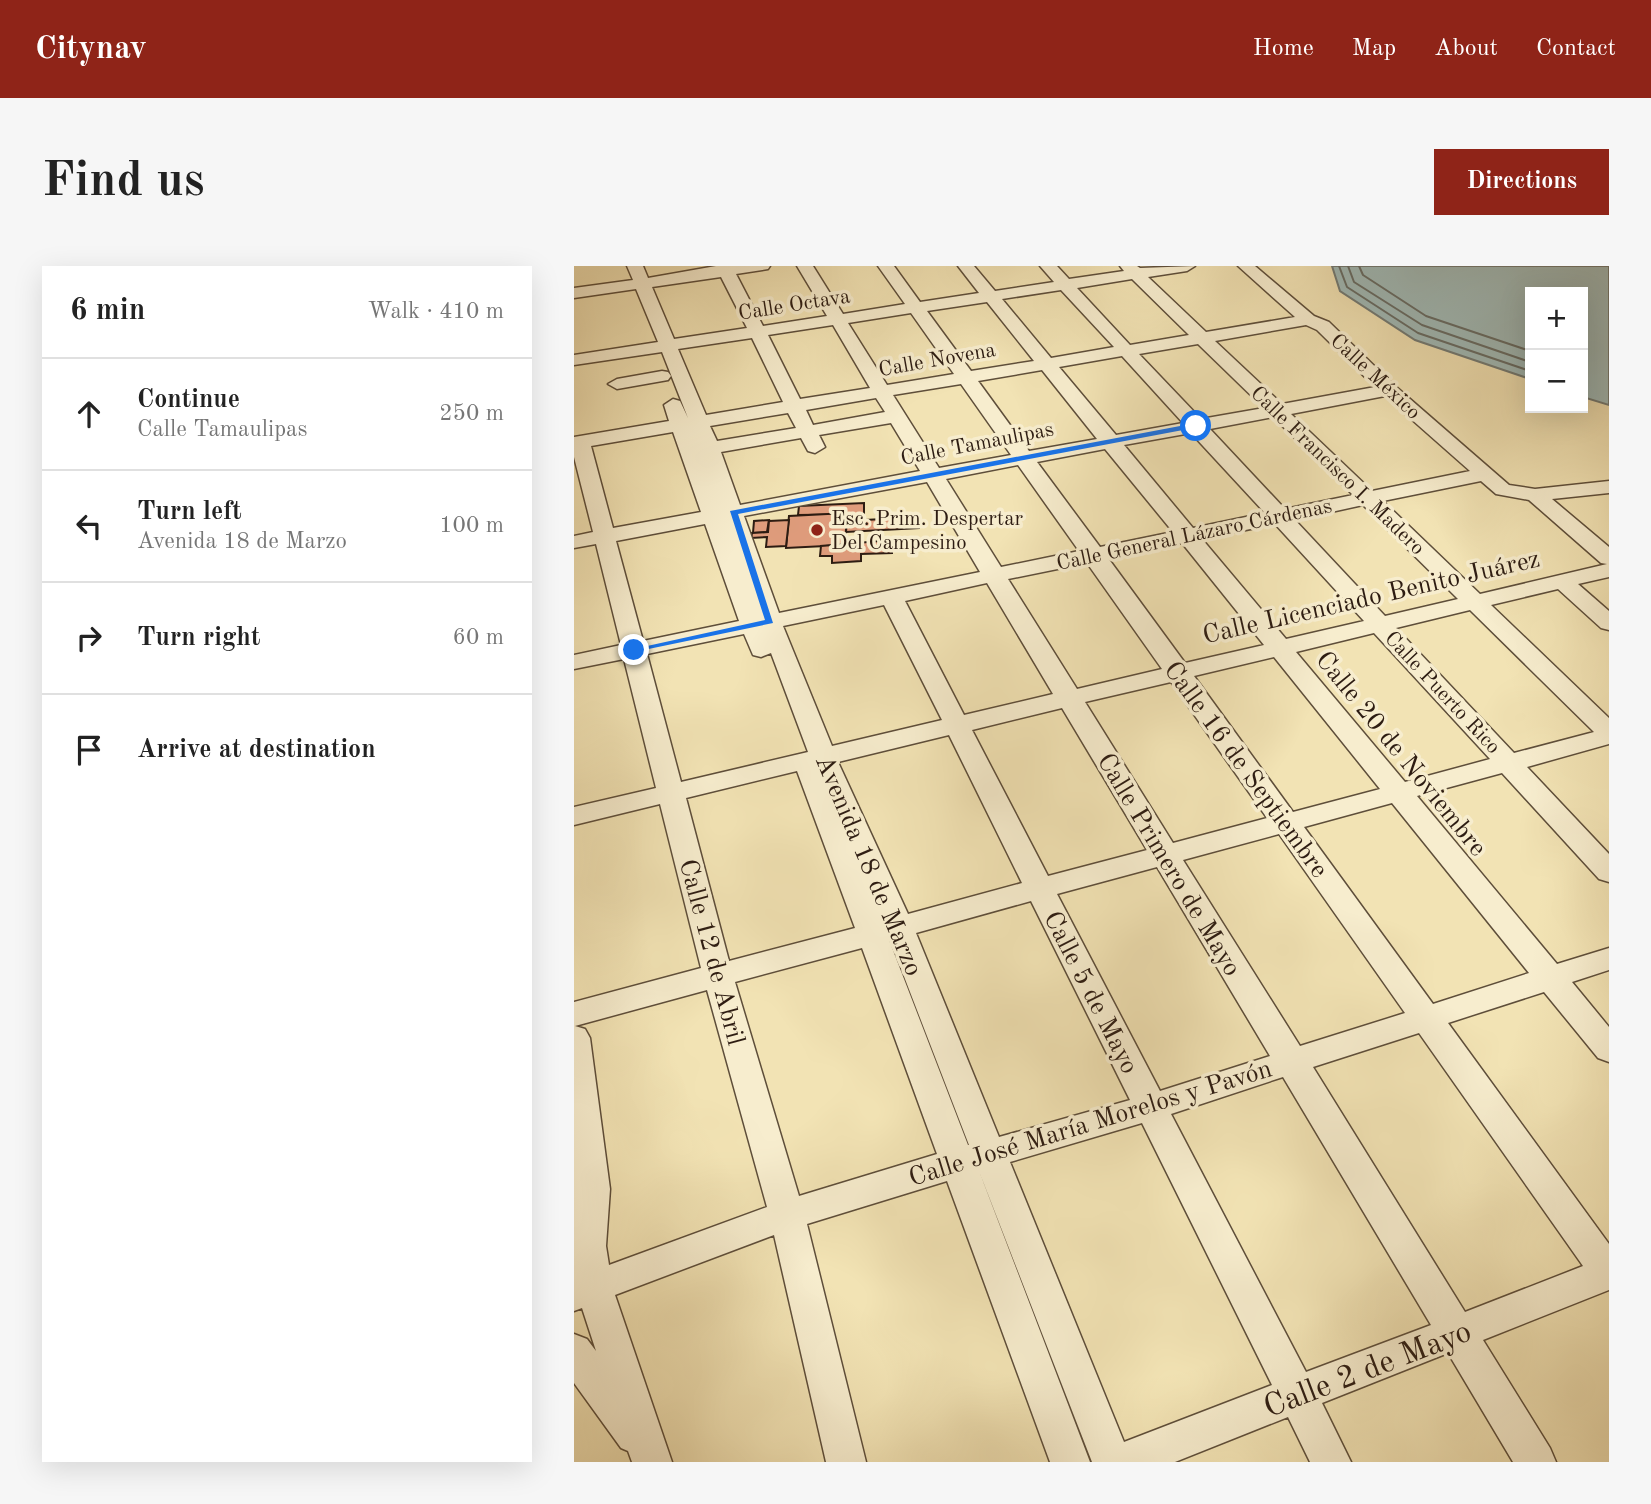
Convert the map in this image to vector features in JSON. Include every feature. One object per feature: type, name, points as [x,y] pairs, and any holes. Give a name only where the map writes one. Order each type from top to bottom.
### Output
[{"type":"street","points":[[574,293],[629,275],[762,266]]},
{"type":"street","name":"Calle Primero de Mayo","points":[[805,266],[1536,1462]]},
{"type":"street","name":"Calle 16 de Septiembre","points":[[886,266],[1609,1273]]},
{"type":"street","name":"Calle 20 de Noviembre","points":[[966,266],[1609,1049]]},
{"type":"street","name":"Calle Puerto Rico","points":[[1048,266],[1609,872]]},
{"type":"street","name":"Calle Octava","points":[[574,360],[1065,285],[1132,270],[1187,266]]},
{"type":"street","name":"Calle México","points":[[1246,266],[1308,320],[1323,326],[1389,390],[1503,490],[1535,495]]},
{"type":"street","points":[[725,269],[811,438]]},
{"type":"street","name":"Calle Francisco I. Madero","points":[[1132,270],[1609,734]]},
{"type":"street","name":"Avenida 18 de Marzo","points":[[629,275],[660,347],[761,624],[815,759],[871,934],[1112,1462]]},
{"type":"street","name":"Calle Novena","points":[[577,442],[1308,320]]},
{"type":"street","name":"Avenida 18 de Marzo","points":[[660,347],[662,376],[689,423],[710,448],[722,514]]},
{"type":"street","points":[[617,384],[662,376]]},
{"type":"street","name":"Calle Tamaulipas","points":[[574,542],[1389,390]]},
{"type":"street","points":[[710,448],[811,438],[897,416]]},
{"type":"street","name":"Calle 12 de Abril","points":[[577,442],[718,975],[787,1215],[846,1462]]},
{"type":"street","name":"Calle General Lázaro Cárdenas","points":[[574,662],[1486,474]]},
{"type":"street","points":[[1535,495],[1609,487]]},
{"type":"street","points":[[1535,495],[1609,558]]},
{"type":"street","name":"Calle Licenciado Benito Juárez","points":[[574,816],[1609,570]]},
{"type":"street","points":[[1562,582],[1609,623]]},
{"type":"street","name":"Calle 5 de Mayo","points":[[891,596],[1331,1462]]},
{"type":"street","points":[[574,1014],[1609,734]]},
{"type":"street","name":"Avenida 18 de Marzo","points":[[815,759],[899,926],[1070,1462]]},
{"type":"street","name":"Calle José María Morelos y Pavón","points":[[584,1291],[787,1215],[1151,1107],[1609,958]]},
{"type":"street","points":[[574,1038],[593,1189],[584,1291],[653,1460]]},
{"type":"street","name":"Calle 2 de Mayo","points":[[1124,1462],[1609,1273]]},
{"type":"street","points":[[574,1352],[653,1460]]},
{"type":"water","points":[[1332,266],[1609,266],[1609,405],[1588,399],[1588,287],[1525,287],[1525,377],[1415,340],[1340,291]]},
{"type":"building","name":"Esc. Prim. Despertar Del Campesino","points":[[864,503],[864,514],[798,515],[799,506]]},
{"type":"building","name":"Esc. Prim. Despertar Del Campesino","points":[[847,513],[845,545],[786,548],[789,516]]},
{"type":"building","name":"Esc. Prim. Despertar Del Campesino","points":[[919,517],[919,528],[846,532],[847,521]]},
{"type":"building","name":"Esc. Prim. Despertar Del Campesino","points":[[769,520],[767,532],[753,533],[754,521]]},
{"type":"building","name":"Esc. Prim. Despertar Del Campesino","points":[[789,520],[786,546],[766,547],[767,537],[751,538],[752,533],[768,532],[769,521]]},
{"type":"building","name":"Esc. Prim. Despertar Del Campesino","points":[[892,540],[892,553],[861,554],[861,561],[832,563],[832,556],[820,556],[821,546]]},
{"type":"place","name":"Esc. Prim. Despertar Del Campesino","points":[[817,530]]},
{"type":"route","points":[[634,650],[770,621],[733,512],[1196,426]]}]
